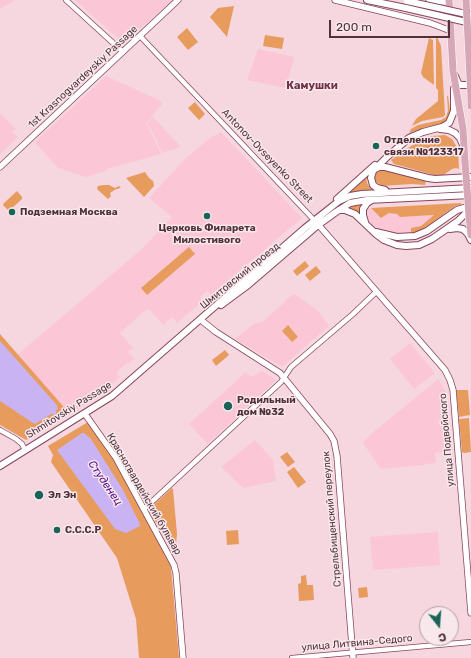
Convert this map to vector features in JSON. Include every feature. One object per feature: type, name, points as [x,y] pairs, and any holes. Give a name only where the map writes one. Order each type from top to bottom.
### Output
[{"type":"main road","points":[[367,0],[471,23]]},
{"type":"main road","points":[[406,0],[471,14]]},
{"type":"main road","points":[[466,0],[471,106]]},
{"type":"main road","points":[[392,192],[380,189],[373,185],[371,176],[374,170],[409,138],[445,126],[453,117],[453,71],[449,1]]},
{"type":"main road","points":[[453,71],[458,83],[465,86],[471,86]]},
{"type":"main road","points":[[453,71],[463,129],[465,162]]},
{"type":"main road","points":[[430,130],[445,130],[453,132],[458,136],[462,144],[470,201],[467,215],[471,235]]},
{"type":"main road","points":[[316,222],[364,173],[386,158]]},
{"type":"main road","points":[[374,170],[379,167],[385,167],[435,179],[471,177]]},
{"type":"main road","name":"Шмитовский проезд","points":[[201,320],[228,295],[316,222],[335,203],[350,196],[362,194],[471,188]]},
{"type":"main road","points":[[373,200],[367,203],[363,209],[363,217],[368,226],[378,236],[392,244],[406,246],[423,243],[443,232],[467,215]]},
{"type":"main road","name":"Шмитовский проезд","points":[[316,222],[352,203],[373,200],[470,201]]},
{"type":"main road","points":[[336,212],[343,210],[349,211],[374,231],[391,236],[411,237],[427,231],[470,201]]},
{"type":"main road","points":[[443,232],[454,228],[463,228],[471,240]]},
{"type":"main road","name":"Shmitovskiy Passage","points":[[0,466],[112,396],[201,320]]},
{"type":"street","points":[[66,0],[123,52]]},
{"type":"street","name":"1st Krasnogvardeyskiy Passage","points":[[0,166],[178,0]]},
{"type":"street","points":[[335,0],[430,23],[451,31]]},
{"type":"street","points":[[429,0],[438,2],[449,1]]},
{"type":"street","name":"Antonov-Ovseyenko Street","points":[[140,36],[316,222],[376,292]]},
{"type":"street","points":[[144,509],[281,382],[291,367],[353,314],[376,292]]},
{"type":"street","name":"улица Подвойского","points":[[376,292],[445,370],[453,390],[471,613]]},
{"type":"street","name":"Стрельбищенский переулок","points":[[201,320],[216,332],[279,372],[330,434],[335,445],[353,656]]},
{"type":"street","name":"Красногвардейский бульвар","points":[[85,414],[116,458],[174,565],[176,573],[183,658]]},
{"type":"street","points":[[0,430],[16,439],[22,444],[25,450]]},
{"type":"street","name":"улица Литвина-Седого","points":[[292,658],[353,656],[471,642]]},
{"type":"shaded area","points":[[0,0],[15,0],[0,9]]},
{"type":"shaded area","points":[[75,0],[173,0],[123,43]]},
{"type":"shaded area","points":[[234,6],[227,37],[210,17],[218,8]]},
{"type":"shaded area","points":[[187,28],[198,42],[188,50],[177,37]]},
{"type":"shaded area","points":[[265,35],[284,38],[282,49],[263,46]]},
{"type":"shaded area","points":[[436,36],[441,46],[445,115],[443,117],[422,121],[412,126],[416,119],[438,101],[438,90],[436,88]]},
{"type":"shaded area","points":[[429,38],[433,40],[434,85],[423,77],[421,73]]},
{"type":"shaded area","points":[[258,49],[294,57],[286,88],[247,80]]},
{"type":"shaded area","points":[[106,76],[161,101],[162,104],[146,124],[161,154],[107,169],[106,171],[86,177],[58,168],[35,142]]},
{"type":"shaded area","points":[[447,96],[450,111],[448,118],[445,121],[441,124],[409,133],[411,129],[418,125],[441,120],[446,117],[448,111]]},
{"type":"shaded area","points":[[195,102],[205,114],[199,120],[188,108]]},
{"type":"shaded area","points":[[0,113],[16,129],[12,132],[18,137],[0,154]]},
{"type":"shaded area","points":[[153,117],[181,147],[162,153],[147,124]]},
{"type":"shaded area","points":[[221,132],[302,218],[211,295],[207,291],[200,297],[203,301],[177,323],[172,317],[163,325],[149,309],[142,313],[120,333],[133,348],[128,352],[134,359],[116,373],[120,377],[100,395],[70,414],[17,355],[142,249],[172,217],[149,198],[185,159],[210,138]]},
{"type":"shaded area","points":[[445,135],[452,139],[458,149],[459,169],[452,169],[442,176],[434,175],[394,164],[391,160],[420,140],[432,136]]},
{"type":"shaded area","points":[[384,169],[426,179],[425,185],[412,184],[382,186],[375,181],[374,177],[376,171]]},
{"type":"shaded area","points":[[145,172],[153,181],[154,186],[144,197],[126,178]]},
{"type":"shaded area","points":[[366,175],[367,183],[372,190],[348,193]]},
{"type":"shaded area","points":[[109,185],[115,188],[119,186],[121,187],[110,193],[111,196],[108,199],[97,189],[98,186]]},
{"type":"shaded area","points":[[17,191],[22,199],[10,210],[8,210],[3,205]]},
{"type":"shaded area","points":[[365,203],[361,219],[346,209],[355,205]]},
{"type":"shaded area","points":[[461,203],[461,205],[455,206],[422,230],[411,234],[411,228],[421,226],[434,215],[400,217],[397,214],[389,213],[381,218],[371,208]]},
{"type":"shaded area","points":[[371,208],[381,218],[393,210],[400,217],[435,215],[421,226],[411,228],[411,234],[398,234],[375,227],[366,216],[366,209]]},
{"type":"shaded area","points":[[189,247],[195,254],[147,295],[141,288]]},
{"type":"shaded area","points":[[305,261],[309,266],[297,276],[293,271]]},
{"type":"shaded area","points":[[316,266],[321,272],[310,281],[305,275]]},
{"type":"shaded area","points":[[294,294],[319,312],[329,326],[282,367],[235,339],[255,323],[261,323],[285,302],[284,301]]},
{"type":"shaded area","points":[[288,325],[298,337],[292,342],[282,331]]},
{"type":"shaded area","points":[[0,334],[70,414],[26,440],[0,425]]},
{"type":"shaded area","points":[[410,343],[435,373],[414,389],[390,359]]},
{"type":"shaded area","points":[[225,350],[229,355],[216,366],[212,360]]},
{"type":"shaded area","name":"Родильный дом №32","points":[[262,371],[276,380],[208,444],[189,424],[246,372],[251,377]]},
{"type":"shaded area","points":[[438,379],[445,390],[452,451],[435,453],[436,463],[381,469],[363,443],[370,435]]},
{"type":"shaded area","points":[[456,390],[468,390],[470,415],[459,417]]},
{"type":"shaded area","points":[[469,418],[471,452],[464,453],[462,452],[459,419]]},
{"type":"shaded area","points":[[88,422],[115,461],[169,560],[171,567],[179,658],[139,658],[136,619],[117,558],[51,462],[53,455],[48,446]]},
{"type":"shaded area","points":[[255,440],[273,460],[276,481],[243,488],[221,467]]},
{"type":"shaded area","points":[[287,452],[295,462],[288,467],[280,457]]},
{"type":"shaded area","points":[[294,467],[306,482],[298,488],[287,472]]},
{"type":"shaded area","points":[[172,488],[177,534],[175,555],[149,511],[149,509]]},
{"type":"shaded area","points":[[238,530],[239,544],[227,545],[226,531]]},
{"type":"shaded area","points":[[438,532],[440,565],[373,570],[370,537]]},
{"type":"shaded area","points":[[306,575],[307,585],[313,585],[314,600],[299,601],[298,584],[301,583],[301,576]]},
{"type":"shaded area","points":[[367,587],[368,597],[359,598],[358,588]]},
{"type":"water","points":[[0,341],[56,404],[58,408],[56,415],[51,414],[35,424],[0,401]]},
{"type":"water","name":"Студенец","points":[[82,433],[91,439],[123,490],[140,526],[126,533],[115,529],[57,450]]},
{"type":"place","name":"Отделение связи №123317","points":[[376,146]]},
{"type":"place","name":"Подземная Москва","points":[[12,212]]},
{"type":"place","name":"Церковь Филарета Милостивого","points":[[207,216]]},
{"type":"place","name":"Родильный дом №32","points":[[228,406]]},
{"type":"place","name":"Эл Эн","points":[[39,495]]},
{"type":"place","name":"С.С.С.Р","points":[[57,530]]},
{"type":"district","name":"Камушки","points":[[312,86]]}]
